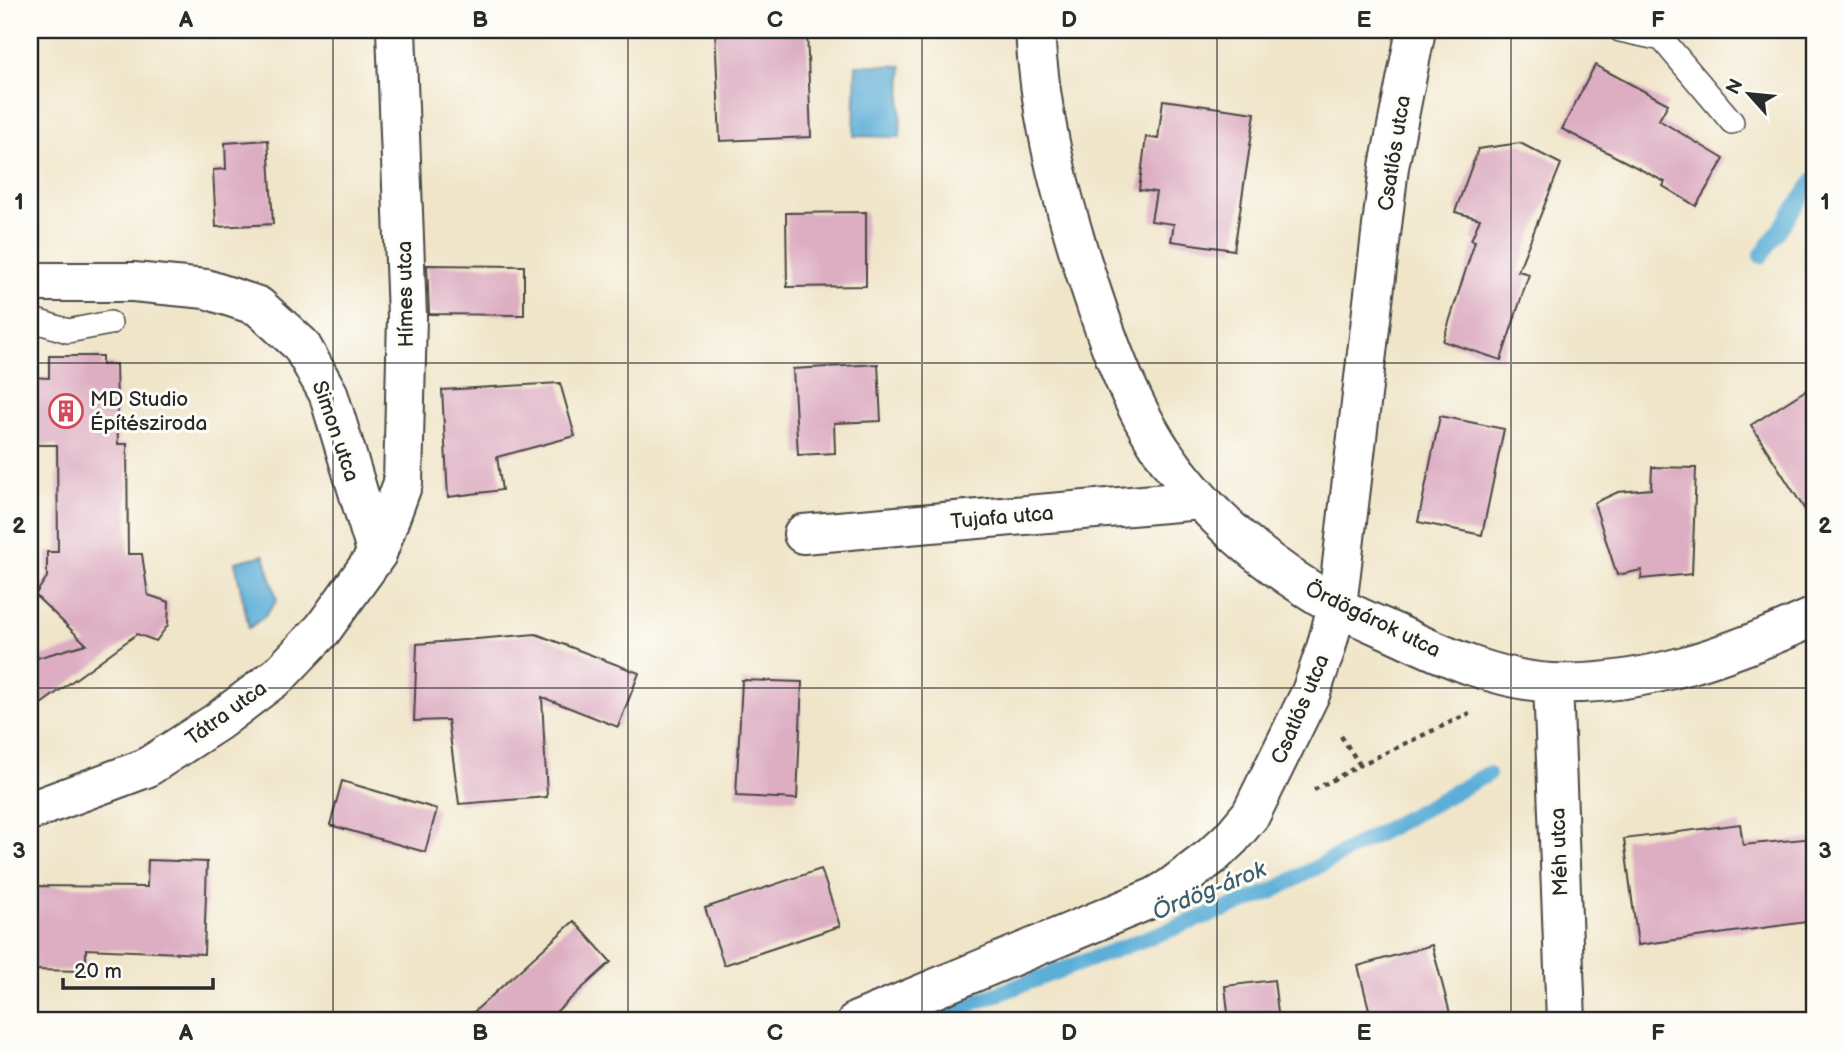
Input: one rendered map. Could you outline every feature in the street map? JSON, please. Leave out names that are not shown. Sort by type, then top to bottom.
[{"type":"street","name":"Hímes utca","points":[[377,554],[403,483],[407,316],[396,30]]},
{"type":"street","name":"Ördögárok utca","points":[[1035,30],[1040,86],[1060,192],[1109,339],[1136,403],[1159,446],[1201,500],[1264,559],[1337,606],[1432,650],[1507,678],[1552,683],[1611,681],[1666,673],[1772,636],[1814,617]]},
{"type":"street","name":"Csatlós utca","points":[[857,1021],[1155,897],[1212,856],[1251,814],[1311,692],[1337,606],[1389,167],[1416,30]]},
{"type":"street","name":"Simon utca","points":[[30,282],[132,282],[206,289],[258,306],[301,345],[328,393],[377,554]]},
{"type":"street","name":"Tujafa utca","points":[[803,534],[1201,500]]},
{"type":"street","name":"Tátra utca","points":[[30,811],[146,768],[217,722],[279,675],[323,629],[377,554]]},
{"type":"street","name":"Méh utca","points":[[1552,683],[1566,1021]]},
{"type":"lane","points":[[1620,30],[1662,39],[1732,122]]},
{"type":"lane","points":[[30,319],[68,331],[110,323]]},
{"type":"path","points":[[1251,814],[1298,799],[1360,765],[1478,710]]},
{"type":"water","points":[[856,65],[902,66],[900,137],[854,136]]},
{"type":"water","points":[[264,555],[277,600],[266,615],[249,628],[235,562]]},
{"type":"building","points":[[715,30],[807,30],[811,137],[720,141]]},
{"type":"building","points":[[1595,65],[1668,104],[1659,120],[1724,159],[1696,206],[1663,186],[1665,182],[1562,129]]},
{"type":"building","points":[[1163,100],[1255,113],[1234,250],[1171,241],[1174,224],[1151,221],[1156,192],[1139,190],[1146,137],[1158,139]]},
{"type":"building","points":[[268,140],[273,224],[216,227],[213,170],[226,169],[225,143]]},
{"type":"building","points":[[1520,143],[1561,164],[1518,271],[1529,274],[1501,360],[1443,341],[1475,241],[1471,240],[1480,219],[1455,212],[1478,149]]},
{"type":"building","points":[[866,212],[866,286],[787,287],[786,213]]},
{"type":"building","points":[[427,265],[524,266],[524,315],[429,314]]},
{"type":"building","points":[[49,356],[102,356],[102,365],[116,364],[118,444],[127,444],[128,554],[142,554],[148,595],[169,602],[168,625],[156,641],[137,634],[30,712],[30,660],[86,644],[35,595],[47,577],[47,552],[58,552],[57,445],[30,445],[30,377],[49,378]]},
{"type":"building","points":[[878,364],[881,421],[834,423],[835,453],[798,455],[793,369]]},
{"type":"building","points":[[560,383],[575,436],[497,457],[502,490],[448,497],[442,390]]},
{"type":"building","points":[[1814,385],[1814,524],[1751,425]]},
{"type":"building","points":[[1440,416],[1504,429],[1482,535],[1418,522]]},
{"type":"building","points":[[1652,467],[1696,468],[1692,574],[1641,579],[1642,570],[1617,575],[1594,503],[1618,492],[1651,489]]},
{"type":"building","points":[[536,634],[639,673],[618,727],[542,697],[547,797],[459,804],[448,720],[414,721],[417,644]]},
{"type":"building","points":[[742,680],[802,682],[797,799],[736,796]]},
{"type":"building","points":[[342,781],[437,809],[425,852],[330,825]]},
{"type":"building","points":[[1740,824],[1743,845],[1814,838],[1814,921],[1638,945],[1624,839]]},
{"type":"building","points":[[148,860],[207,862],[204,954],[86,949],[86,971],[30,970],[30,886],[147,887]]},
{"type":"building","points":[[821,869],[840,926],[724,965],[705,908]]},
{"type":"building","points":[[574,921],[611,962],[546,1021],[464,1021]]},
{"type":"building","points":[[1432,945],[1452,1021],[1372,1021],[1358,966]]},
{"type":"building","points":[[1274,980],[1279,1021],[1229,1021],[1225,986]]},
{"type":"waterway","name":"Ördög-árok","points":[[1761,256],[1814,180]]},
{"type":"waterway","name":"Ördög-árok","points":[[934,1021],[973,1003],[1271,892],[1488,774]]},
{"type":"place","name":"MD Studio Építésziroda","points":[[66,411]]}]
